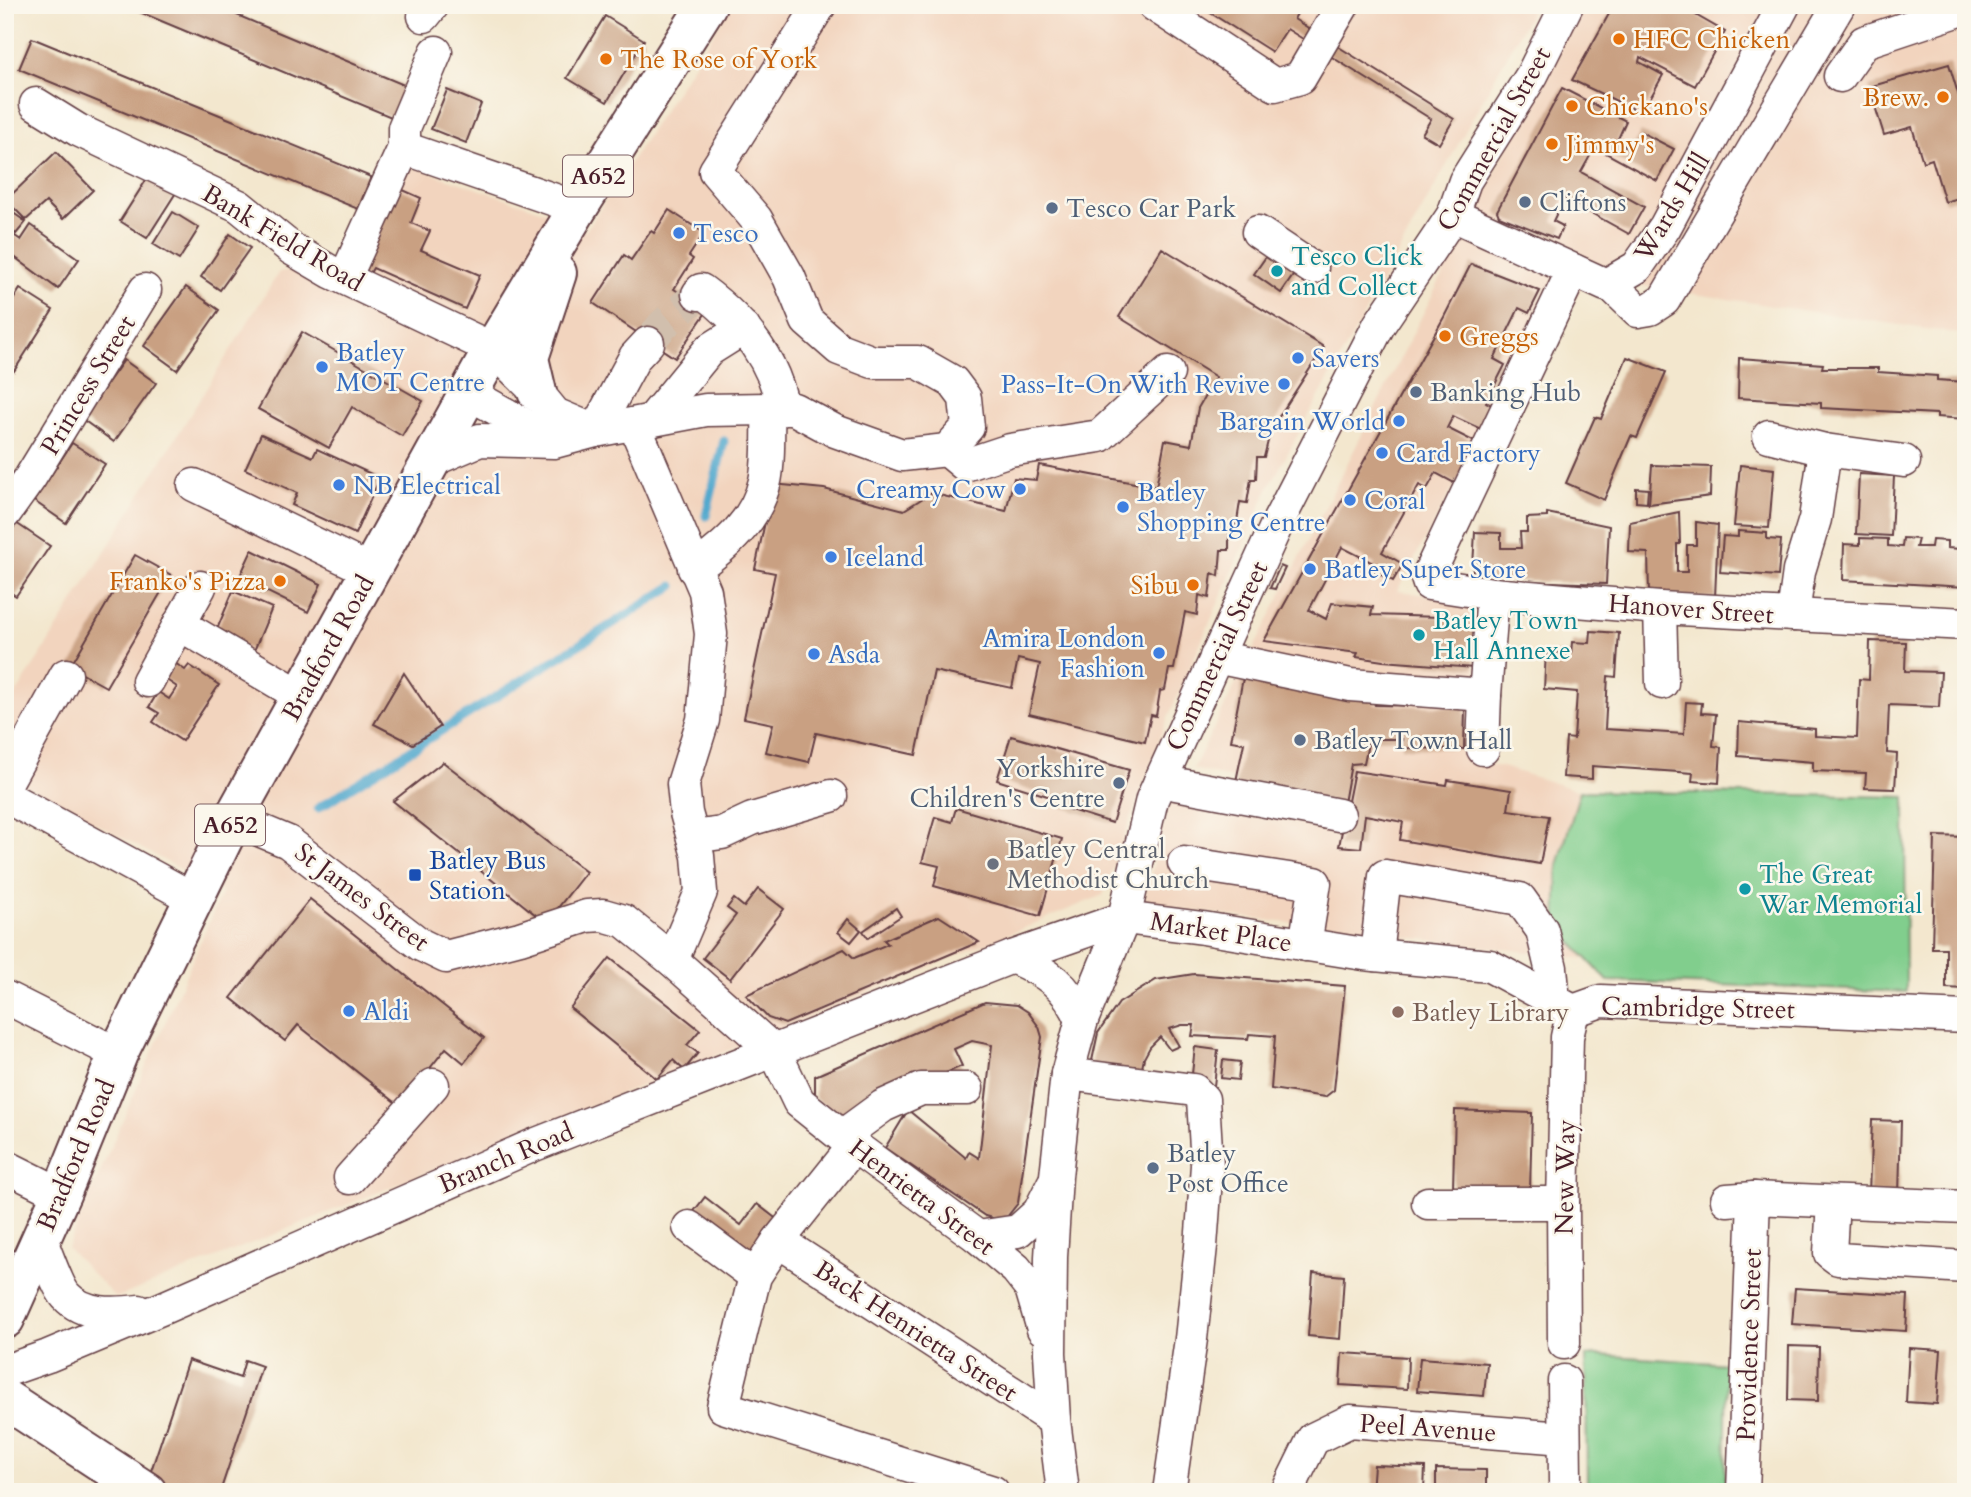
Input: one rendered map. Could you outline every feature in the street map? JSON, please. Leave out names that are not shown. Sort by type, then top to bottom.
[{"type":"main road","name":"Bradford Road","points":[[5,1319],[41,1241],[118,1054],[233,819],[493,349],[578,208],[707,5]]},
{"type":"main road","points":[[537,392],[529,358],[578,208]]},
{"type":"main road","points":[[5,1399],[147,1492]]},
{"type":"street","points":[[433,460],[480,440],[554,442],[595,431],[706,410],[794,409],[835,431],[902,455],[947,450],[968,428],[965,398],[953,382],[918,362],[873,362],[839,349],[807,321],[789,277],[757,219],[715,171],[820,5]]},
{"type":"street","points":[[1154,5],[1275,85],[1300,78],[1343,5]]},
{"type":"street","name":"Commercial Street","points":[[1050,1353],[1051,1257],[1067,1074],[1082,1020],[1124,918],[1152,799],[1279,520],[1379,325],[1453,215],[1465,181],[1532,75],[1567,5]]},
{"type":"street","name":"Wards Hill","points":[[1453,215],[1606,285],[1637,267],[1665,227],[1784,5]]},
{"type":"street","points":[[1609,283],[1638,311],[1650,309],[1664,300],[1839,5]]},
{"type":"street","points":[[1840,76],[1864,42],[1966,8]]},
{"type":"street","points":[[345,278],[404,149],[404,128],[436,52]]},
{"type":"street","name":"Bank Field Road","points":[[36,104],[78,130],[239,206],[292,249],[345,278],[493,349],[537,392],[555,414],[595,431]]},
{"type":"street","points":[[404,149],[578,208]]},
{"type":"street","points":[[1258,232],[1312,268]]},
{"type":"street","name":"Hanover Street","points":[[1573,270],[1427,578],[1429,583],[1493,594],[1660,608],[1966,624]]},
{"type":"street","name":"Princess Street","points":[[5,513],[30,478],[145,290]]},
{"type":"street","points":[[694,569],[719,551],[748,521],[765,481],[779,388],[772,370],[744,328],[712,298],[701,290],[698,294]]},
{"type":"street","points":[[642,422],[709,350],[744,328]]},
{"type":"street","points":[[595,431],[635,357],[648,343]]},
{"type":"street","points":[[947,450],[965,465],[1010,450],[1100,436],[1168,373]]},
{"type":"street","points":[[470,394],[554,442]]},
{"type":"street","points":[[642,422],[694,569],[705,592],[712,635],[703,720],[682,784],[686,813],[698,856],[701,891],[672,960]]},
{"type":"street","points":[[1769,436],[1825,450],[1904,461]]},
{"type":"street","points":[[1793,615],[1799,571],[1815,519],[1825,450]]},
{"type":"street","points":[[194,485],[371,571]]},
{"type":"street","points":[[148,681],[200,587]]},
{"type":"street","points":[[1483,749],[1493,594]]},
{"type":"street","points":[[1660,608],[1662,683]]},
{"type":"street","points":[[179,624],[301,696]]},
{"type":"street","points":[[1216,657],[1350,685],[1485,695]]},
{"type":"street","points":[[5,785],[66,675]]},
{"type":"street","points":[[1160,781],[1339,815]]},
{"type":"street","points":[[5,796],[194,898]]},
{"type":"street","points":[[693,837],[722,833],[752,819],[831,796]]},
{"type":"street","name":"St James Street","points":[[233,819],[288,842],[421,945],[446,957],[520,938],[587,916],[603,915],[624,921],[775,1052]]},
{"type":"street","points":[[1184,863],[1315,883],[1311,946],[1490,967],[1563,1006]]},
{"type":"street","name":"New Way","points":[[1376,955],[1385,876],[1520,899],[1542,930],[1563,1006],[1567,1037],[1563,1203],[1564,1343]]},
{"type":"street","name":"Market Place","points":[[1124,918],[1311,946]]},
{"type":"street","name":"Branch Road","points":[[5,1371],[163,1308],[534,1145],[1012,957],[1124,918]]},
{"type":"street","points":[[1012,957],[1036,967],[1062,987],[1074,1001],[1082,1020]]},
{"type":"street","points":[[5,997],[118,1054]]},
{"type":"street","name":"Cambridge Street","points":[[1563,1006],[1601,1001],[1966,1017]]},
{"type":"street","name":"Henrietta Street","points":[[775,1052],[799,1102],[978,1237],[1016,1269],[1031,1288],[1050,1353]]},
{"type":"street","points":[[1067,1074],[1194,1090],[1203,1099],[1207,1165],[1201,1246],[1169,1492]]},
{"type":"street","points":[[369,1217],[346,1169],[433,1085]]},
{"type":"street","points":[[967,1089],[921,1088],[883,1106],[848,1141],[755,1276],[723,1407],[993,1492]]},
{"type":"street","points":[[5,1166],[61,1194]]},
{"type":"street","points":[[978,1237],[1018,1231],[1040,1212],[1056,1176]]},
{"type":"street","name":"Providence Street","points":[[1743,1492],[1741,1199],[1966,1208]]},
{"type":"street","points":[[1833,1202],[1830,1253],[1838,1259],[1966,1267]]},
{"type":"street","points":[[1428,1203],[1563,1203]]},
{"type":"street","points":[[689,1227],[755,1276]]},
{"type":"street","points":[[41,1241],[65,1296],[83,1308],[113,1314],[163,1308]]},
{"type":"street","name":"Back Henrietta Street","points":[[778,1241],[1054,1420]]},
{"type":"street","points":[[1050,1353],[1054,1420],[1063,1492]]},
{"type":"street","points":[[1564,1381],[1565,1482]]},
{"type":"street","name":"Peel Avenue","points":[[1287,1492],[1313,1439],[1350,1420],[1564,1438]]},
{"type":"shaded area","points":[[732,5],[1535,5],[1268,489],[1164,727],[1103,895],[710,1058],[116,1298],[67,1248],[222,892],[5,774],[5,712],[279,272],[348,261],[393,160],[555,215],[585,232]]},
{"type":"shaded area","points":[[1579,5],[1966,5],[1966,335],[1589,278],[1509,384],[1397,591],[1477,602],[1475,762],[1506,768],[1580,791],[1558,865],[1556,925],[1587,959],[1143,905],[1171,796],[1353,807],[1193,769]]},
{"type":"green space","points":[[1580,791],[1905,797],[1906,992],[1608,981],[1556,926],[1558,865]]},
{"type":"green space","points":[[1586,1356],[1727,1364],[1725,1492],[1587,1492]]},
{"type":"building","points":[[123,5],[213,5],[409,87],[396,119]]},
{"type":"building","points":[[1198,5],[1302,5],[1294,19],[1454,119],[1439,144],[1422,134],[1431,119],[1287,29],[1272,52]]},
{"type":"building","points":[[1614,5],[1697,5],[1692,13],[1725,32],[1695,86],[1640,57],[1639,62],[1663,75],[1642,113],[1572,80]]},
{"type":"building","name":"The Rose of York","points":[[605,16],[644,40],[607,102],[567,78]]},
{"type":"building","points":[[32,38],[371,177],[358,209],[19,69]]},
{"type":"building","points":[[1949,64],[1966,120],[1966,196],[1945,202],[1932,159],[1923,162],[1912,127],[1884,135],[1869,87]]},
{"type":"building","points":[[1562,88],[1626,121],[1617,141],[1630,149],[1641,132],[1674,149],[1657,181],[1595,147],[1581,172],[1644,207],[1629,234],[1564,198],[1553,221],[1563,226],[1557,239],[1499,216],[1497,211]]},
{"type":"building","points":[[447,90],[481,104],[466,143],[431,129]]},
{"type":"building","points":[[56,152],[93,190],[63,219],[46,202],[26,220],[6,200]]},
{"type":"building","points":[[150,174],[177,191],[147,238],[120,221]]},
{"type":"building","points":[[394,186],[421,198],[411,223],[430,231],[421,250],[480,275],[465,309],[373,268],[367,278],[356,273]]},
{"type":"building","points":[[5,207],[26,222],[16,234],[5,225]]},
{"type":"building","points":[[669,210],[704,233],[689,256],[693,259],[674,289],[707,311],[675,358],[593,303],[624,255],[631,260]]},
{"type":"building","points":[[173,212],[199,228],[179,260],[153,244]]},
{"type":"building","points":[[31,225],[79,259],[58,289],[5,250],[7,235],[12,234],[21,240]]},
{"type":"building","points":[[230,234],[250,248],[220,290],[201,277]]},
{"type":"building","name":"Batley Shopping Centre","points":[[1162,248],[1324,347],[1271,429],[1264,457],[1257,457],[1256,479],[1251,479],[1247,503],[1240,502],[1236,528],[1229,528],[1229,550],[1221,550],[1219,576],[1212,573],[1209,598],[1199,595],[1197,615],[1185,612],[1174,669],[1169,669],[1165,690],[1160,691],[1156,716],[1151,715],[1145,742],[1029,714],[1040,664],[1018,659],[1012,688],[934,671],[916,755],[816,733],[809,762],[766,752],[773,724],[744,718],[775,573],[755,569],[773,484],[824,489],[904,510],[931,493],[1006,511],[1014,478],[1036,480],[1039,465],[1156,487],[1165,440],[1191,445],[1198,408],[1216,377],[1119,317]]},
{"type":"building","name":"Tesco Click and Collect","points":[[1272,248],[1299,267],[1281,293],[1254,274]]},
{"type":"building","points":[[1471,264],[1540,291],[1529,313],[1519,308],[1494,359],[1505,365],[1486,402],[1495,407],[1483,430],[1453,416],[1447,428],[1479,444],[1456,484],[1436,473],[1427,489],[1419,485],[1382,552],[1403,564],[1393,581],[1372,570],[1375,564],[1342,547],[1309,610],[1326,619],[1332,603],[1373,607],[1371,615],[1476,618],[1474,668],[1383,661],[1356,657],[1358,653],[1264,641],[1444,317]]},
{"type":"building","points":[[186,287],[219,310],[177,370],[144,346]]},
{"type":"building","points":[[20,289],[53,310],[14,371],[5,365],[5,313]]},
{"type":"building","name":"Batley MOT Centre","points":[[302,332],[423,401],[402,436],[352,407],[329,448],[258,409]]},
{"type":"building","points":[[1627,357],[1666,372],[1637,438],[1631,436],[1604,500],[1566,483],[1595,417],[1601,419]]},
{"type":"building","points":[[1739,358],[1823,364],[1822,368],[1878,368],[1878,372],[1937,376],[1937,380],[1966,382],[1966,419],[1937,417],[1937,414],[1821,408],[1821,403],[1738,398]]},
{"type":"building","points":[[124,360],[156,383],[114,442],[82,419]]},
{"type":"building","name":"NB Electrical","points":[[261,434],[313,457],[317,449],[380,478],[355,534],[292,505],[297,493],[245,469]]},
{"type":"building","points":[[72,443],[105,464],[66,523],[34,501]]},
{"type":"building","points":[[1652,465],[1711,467],[1710,496],[1649,504]]},
{"type":"building","points":[[1740,465],[1774,469],[1769,528],[1734,526]]},
{"type":"building","points":[[1859,474],[1894,476],[1891,536],[1856,534]]},
{"type":"building","points":[[1636,488],[1648,489],[1647,503],[1636,502]]},
{"type":"building","points":[[1679,512],[1677,572],[1687,572],[1687,545],[1696,545],[1696,522],[1718,525],[1715,598],[1649,595],[1648,553],[1629,552],[1630,522]]},
{"type":"building","points":[[1547,513],[1609,526],[1606,584],[1498,580],[1472,583],[1475,532],[1501,533],[1501,548],[1521,548],[1520,532],[1527,532],[1527,518],[1547,517]]},
{"type":"building","points":[[16,523],[50,546],[16,596],[5,589],[5,539]]},
{"type":"building","points":[[1738,531],[1767,533],[1767,539],[1781,540],[1778,576],[1720,572],[1723,536],[1738,537]]},
{"type":"building","points":[[1860,538],[1888,539],[1888,546],[1902,547],[1903,538],[1918,539],[1916,547],[1931,547],[1932,540],[1947,541],[1947,548],[1960,549],[1960,542],[1966,542],[1966,587],[1843,580],[1844,544],[1860,545]]},
{"type":"building","name":"Franko's Pizza","points":[[252,550],[321,584],[308,612],[239,578]]},
{"type":"building","points":[[135,555],[171,575],[106,687],[70,667]]},
{"type":"building","points":[[1280,566],[1285,568],[1275,589],[1270,588]]},
{"type":"building","points":[[233,591],[272,608],[254,651],[215,634]]},
{"type":"building","points":[[1591,631],[1619,633],[1616,677],[1608,676],[1605,729],[1684,734],[1686,702],[1702,703],[1701,713],[1716,714],[1713,746],[1721,747],[1719,783],[1692,781],[1693,773],[1592,766],[1592,779],[1563,777],[1566,738],[1574,739],[1577,692],[1544,689],[1546,652],[1571,654],[1572,642],[1590,643]]},
{"type":"building","points":[[1870,641],[1906,642],[1905,671],[1941,672],[1939,707],[1889,705],[1887,753],[1897,754],[1895,789],[1865,788],[1866,773],[1813,771],[1813,762],[1738,756],[1739,722],[1815,729],[1815,736],[1857,738],[1859,679],[1869,680]]},
{"type":"building","points":[[175,663],[185,670],[189,665],[219,685],[182,741],[153,722],[159,713],[149,707],[158,692],[169,699],[177,687],[165,679]]},
{"type":"building","points":[[404,673],[440,727],[413,744],[374,724]]},
{"type":"building","name":"Batley Town Hall","points":[[1243,678],[1373,700],[1375,705],[1465,707],[1464,749],[1401,748],[1402,739],[1369,739],[1364,763],[1351,764],[1344,803],[1235,786],[1244,743],[1231,741]]},
{"type":"building","points":[[1011,736],[1129,770],[1112,823],[1058,806],[1060,800],[997,780]]},
{"type":"building","points":[[443,762],[586,872],[546,923],[393,801]]},
{"type":"building","points":[[1354,771],[1447,785],[1448,780],[1511,790],[1508,810],[1549,816],[1540,864],[1400,840],[1403,822],[1365,815],[1361,848],[1339,846]]},
{"type":"building","name":"Batley Central Methodist Church","points":[[956,808],[1062,839],[1040,916],[934,886],[939,866],[922,862],[935,817],[952,822]]},
{"type":"building","points":[[1935,836],[1966,837],[1966,989],[1946,988],[1946,948],[1932,948]]},
{"type":"building","points":[[758,889],[784,909],[730,979],[703,958],[736,915],[727,908],[734,899],[744,907]]},
{"type":"building","name":"Aldi","points":[[310,899],[484,1038],[464,1063],[446,1048],[400,1106],[298,1025],[285,1041],[231,998]]},
{"type":"building","points":[[896,908],[901,916],[868,938],[863,931]]},
{"type":"building","points":[[939,916],[979,942],[785,1024],[768,1018],[746,995],[844,949],[854,958],[888,944],[884,940]]},
{"type":"building","points":[[848,919],[861,930],[851,942],[838,932]]},
{"type":"building","points":[[610,958],[700,1030],[687,1045],[698,1053],[684,1070],[673,1060],[657,1079],[570,1008]]},
{"type":"building","points":[[1194,974],[1345,986],[1334,1090],[1325,1097],[1271,1089],[1275,1036],[1249,1034],[1248,1039],[1192,1036],[1194,1025],[1169,1029],[1179,1046],[1170,1050],[1160,1037],[1144,1058],[1140,1078],[1090,1070],[1098,1033],[1119,1003],[1156,980]]},
{"type":"building","points":[[985,1002],[1017,1005],[1028,1012],[1039,1027],[1042,1037],[1018,1203],[1006,1218],[996,1219],[985,1216],[885,1148],[908,1110],[966,1158],[969,1152],[979,1158],[992,1045],[972,1041],[954,1049],[962,1066],[845,1117],[815,1099],[815,1076]]},
{"type":"building","points":[[1195,1047],[1218,1050],[1214,1086],[1191,1083]]},
{"type":"building","points":[[1223,1060],[1240,1062],[1238,1080],[1221,1078]]},
{"type":"building","points":[[1455,1110],[1532,1113],[1530,1191],[1453,1189]]},
{"type":"building","points":[[1872,1120],[1901,1121],[1899,1195],[1869,1193]]},
{"type":"building","points":[[705,1197],[741,1225],[757,1204],[779,1221],[746,1264],[688,1219]]},
{"type":"building","points":[[1313,1273],[1344,1276],[1340,1339],[1308,1336]]},
{"type":"building","points":[[1795,1288],[1908,1295],[1906,1331],[1792,1324]]},
{"type":"building","points":[[1789,1346],[1819,1347],[1818,1401],[1788,1400]]},
{"type":"building","points":[[1909,1348],[1941,1350],[1937,1404],[1906,1402]]},
{"type":"building","points":[[1342,1353],[1408,1357],[1407,1389],[1340,1385]]},
{"type":"building","points":[[1420,1358],[1487,1363],[1484,1396],[1417,1391]]},
{"type":"building","points":[[188,1360],[240,1378],[245,1360],[262,1366],[220,1492],[183,1492],[148,1480]]},
{"type":"building","points":[[1374,1465],[1425,1467],[1424,1492],[1372,1492]]},
{"type":"building","points":[[1436,1469],[1486,1470],[1486,1492],[1436,1492]]},
{"type":"waterway","points":[[706,516],[724,441]]},
{"type":"waterway","points":[[318,808],[673,586]]},
{"type":"tunnel","points":[[648,343],[663,325],[698,294]]},
{"type":"place","name":"HFC Chicken","points":[[1619,39]]},
{"type":"place","name":"The Rose of York","points":[[606,59]]},
{"type":"place","name":"Brew.","points":[[1943,97]]},
{"type":"place","name":"Chickano's","points":[[1572,106]]},
{"type":"place","name":"Jimmy's","points":[[1552,144]]},
{"type":"place","name":"Cliftons","points":[[1525,202]]},
{"type":"place","name":"Tesco Car Park","points":[[1052,208]]},
{"type":"place","name":"Tesco","points":[[679,233]]},
{"type":"place","name":"Tesco Click and Collect","points":[[1277,271]]},
{"type":"place","name":"Greggs","points":[[1445,336]]},
{"type":"place","name":"Savers","points":[[1298,358]]},
{"type":"place","name":"Batley MOT Centre","points":[[322,367]]},
{"type":"place","name":"Pass-It-On With Revive","points":[[1284,384]]},
{"type":"place","name":"Banking Hub","points":[[1416,392]]},
{"type":"place","name":"Bargain World","points":[[1399,421]]},
{"type":"place","name":"Card Factory","points":[[1382,453]]},
{"type":"place","name":"NB Electrical","points":[[339,485]]},
{"type":"place","name":"Creamy Cow","points":[[1020,489]]},
{"type":"place","name":"Coral","points":[[1350,500]]},
{"type":"place","name":"Batley Shopping Centre","points":[[1123,507]]},
{"type":"place","name":"Iceland","points":[[831,557]]},
{"type":"place","name":"Batley Super Store","points":[[1310,569]]},
{"type":"place","name":"Franko's Pizza","points":[[280,581]]},
{"type":"place","name":"Sibu","points":[[1193,585]]},
{"type":"place","name":"Batley Town Hall Annexe","points":[[1419,635]]},
{"type":"place","name":"Amira London Fashion","points":[[1159,653]]},
{"type":"place","name":"Asda","points":[[814,654]]},
{"type":"place","name":"Batley Town Hall","points":[[1300,740]]},
{"type":"place","name":"Yorkshire Children's Centre","points":[[1119,783]]},
{"type":"place","name":"Batley Central Methodist Church","points":[[993,864]]},
{"type":"place","name":"Batley Bus Station","points":[[415,875]]},
{"type":"place","name":"The Great War Memorial","points":[[1745,889]]},
{"type":"place","name":"Aldi","points":[[349,1011]]},
{"type":"place","name":"Batley Library","points":[[1398,1012]]},
{"type":"place","name":"Batley Post Office","points":[[1153,1168]]}]
